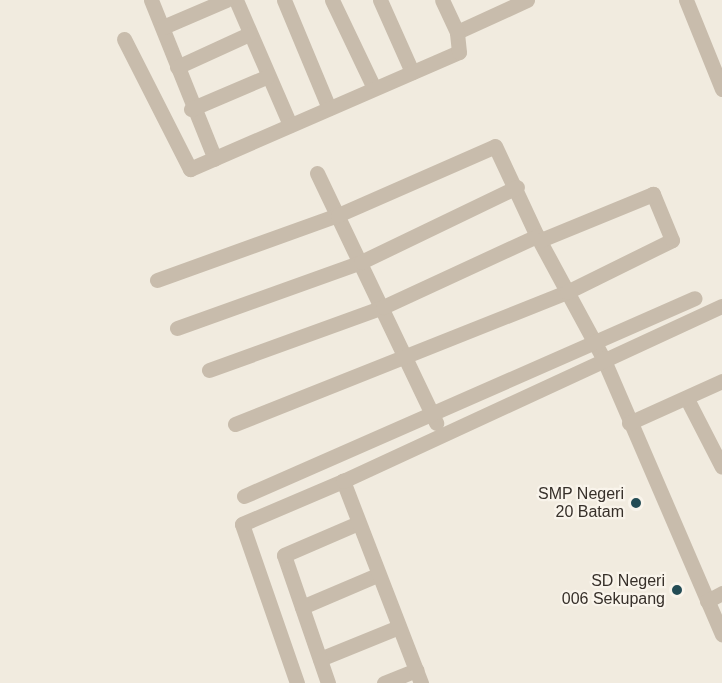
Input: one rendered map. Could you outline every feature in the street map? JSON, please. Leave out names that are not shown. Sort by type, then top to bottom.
[{"type":"street","points":[[151,0],[191,109],[215,159]]},
{"type":"street","points":[[162,27],[226,0]]},
{"type":"street","points":[[236,0],[266,77],[290,125]]},
{"type":"street","points":[[284,0],[329,108]]},
{"type":"street","points":[[332,0],[373,87]]},
{"type":"street","points":[[381,0],[412,72]]},
{"type":"street","points":[[124,39],[184,165],[190,169],[373,87],[459,52],[457,32],[442,0]]},
{"type":"street","points":[[457,32],[527,0]]},
{"type":"street","points":[[686,0],[722,88]]},
{"type":"street","points":[[177,67],[249,34]]},
{"type":"street","points":[[191,109],[266,77]]},
{"type":"street","points":[[157,280],[338,214],[486,147],[500,151],[539,238],[603,358],[629,423],[722,633]]},
{"type":"street","points":[[317,174],[408,356],[440,433]]},
{"type":"street","points":[[177,328],[361,262],[517,187]]},
{"type":"street","points":[[209,370],[383,307],[539,238],[653,194],[672,240],[567,292],[235,424]]},
{"type":"street","points":[[244,496],[694,298]]},
{"type":"street","points":[[297,683],[242,524],[344,481],[440,433],[722,306]]},
{"type":"street","points":[[629,423],[687,399],[722,381]]},
{"type":"street","points":[[687,399],[722,467]]},
{"type":"street","points":[[344,481],[356,524],[418,676],[384,683]]},
{"type":"street","points":[[328,683],[284,555],[356,524]]},
{"type":"street","points":[[302,607],[377,575]]},
{"type":"street","points":[[707,601],[722,593]]},
{"type":"street","points":[[320,659],[399,627]]},
{"type":"place","name":"SMP Negeri 20 Batam","points":[[636,503]]},
{"type":"place","name":"SD Negeri 006 Sekupang","points":[[677,590]]}]
